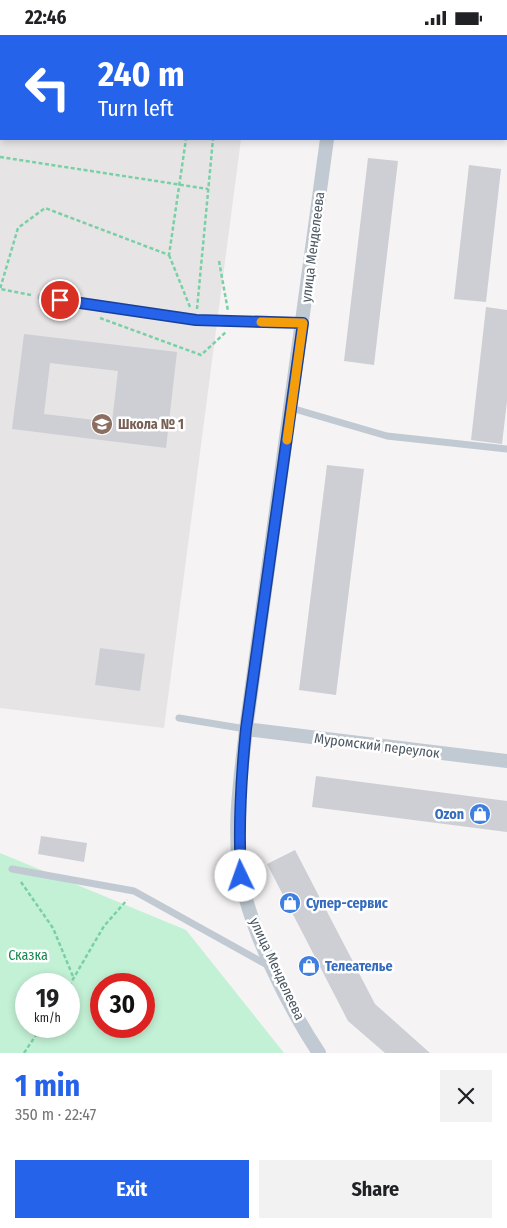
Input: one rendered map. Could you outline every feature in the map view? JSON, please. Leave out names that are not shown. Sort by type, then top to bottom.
[{"type":"street","name":"улица Менделеева","points":[[319,1053],[274,968],[254,925],[241,876],[238,841],[240,787],[246,729],[303,323],[326,140]]},
{"type":"street","name":"Муромский переулок","points":[[246,729],[507,761]]},
{"type":"lane","points":[[41,297],[196,320],[303,323]]},
{"type":"lane","points":[[291,408],[387,436],[507,449]]},
{"type":"lane","points":[[179,718],[246,729]]},
{"type":"lane","points":[[12,869],[134,891],[274,968]]},
{"type":"path","points":[[186,140],[169,255],[196,320]]},
{"type":"path","points":[[196,320],[213,140]]},
{"type":"path","points":[[0,157],[208,189]]},
{"type":"path","points":[[41,297],[0,289],[18,228],[45,208],[169,255]]},
{"type":"path","points":[[12,869],[53,928],[72,973]]},
{"type":"path","points":[[77,973],[104,926],[134,891]]},
{"type":"path","points":[[24,1053],[34,1038]]},
{"type":"shaded area","name":"Школа № 1","points":[[0,140],[241,140],[164,728],[0,708]]},
{"type":"green space","name":"Сказка","points":[[0,853],[186,930],[284,1053],[0,1053]]},
{"type":"building","points":[[368,158],[398,161],[374,365],[344,361]]},
{"type":"building","points":[[469,165],[501,169],[486,302],[454,299]]},
{"type":"building","points":[[486,307],[507,310],[507,401],[502,444],[471,440]]},
{"type":"building","points":[[24,334],[177,352],[166,448],[12,429]],"holes":[[[50,363],[118,371],[112,422],[44,414]]]},
{"type":"building","points":[[327,465],[364,469],[336,695],[299,690]]},
{"type":"building","points":[[100,648],[145,654],[140,691],[95,685]]},
{"type":"building","points":[[316,776],[507,801],[507,832],[312,807]]},
{"type":"building","points":[[41,836],[87,843],[84,862],[38,854]]},
{"type":"building","points":[[295,850],[375,1004],[430,1053],[385,1053],[348,1021],[267,864]]},
{"type":"slow traffic","points":[[261,322],[303,323],[287,440]]},
{"type":"place","name":"Школа № 1","points":[[102,424]]},
{"type":"place","name":"Ozon","points":[[480,814]]},
{"type":"place","name":"Супер-сервис","points":[[290,903]]},
{"type":"place","name":"Телеателье","points":[[309,966]]},
{"type":"route","points":[[60,300],[196,320],[303,323],[246,729],[240,787],[238,841],[241,876]]}]
